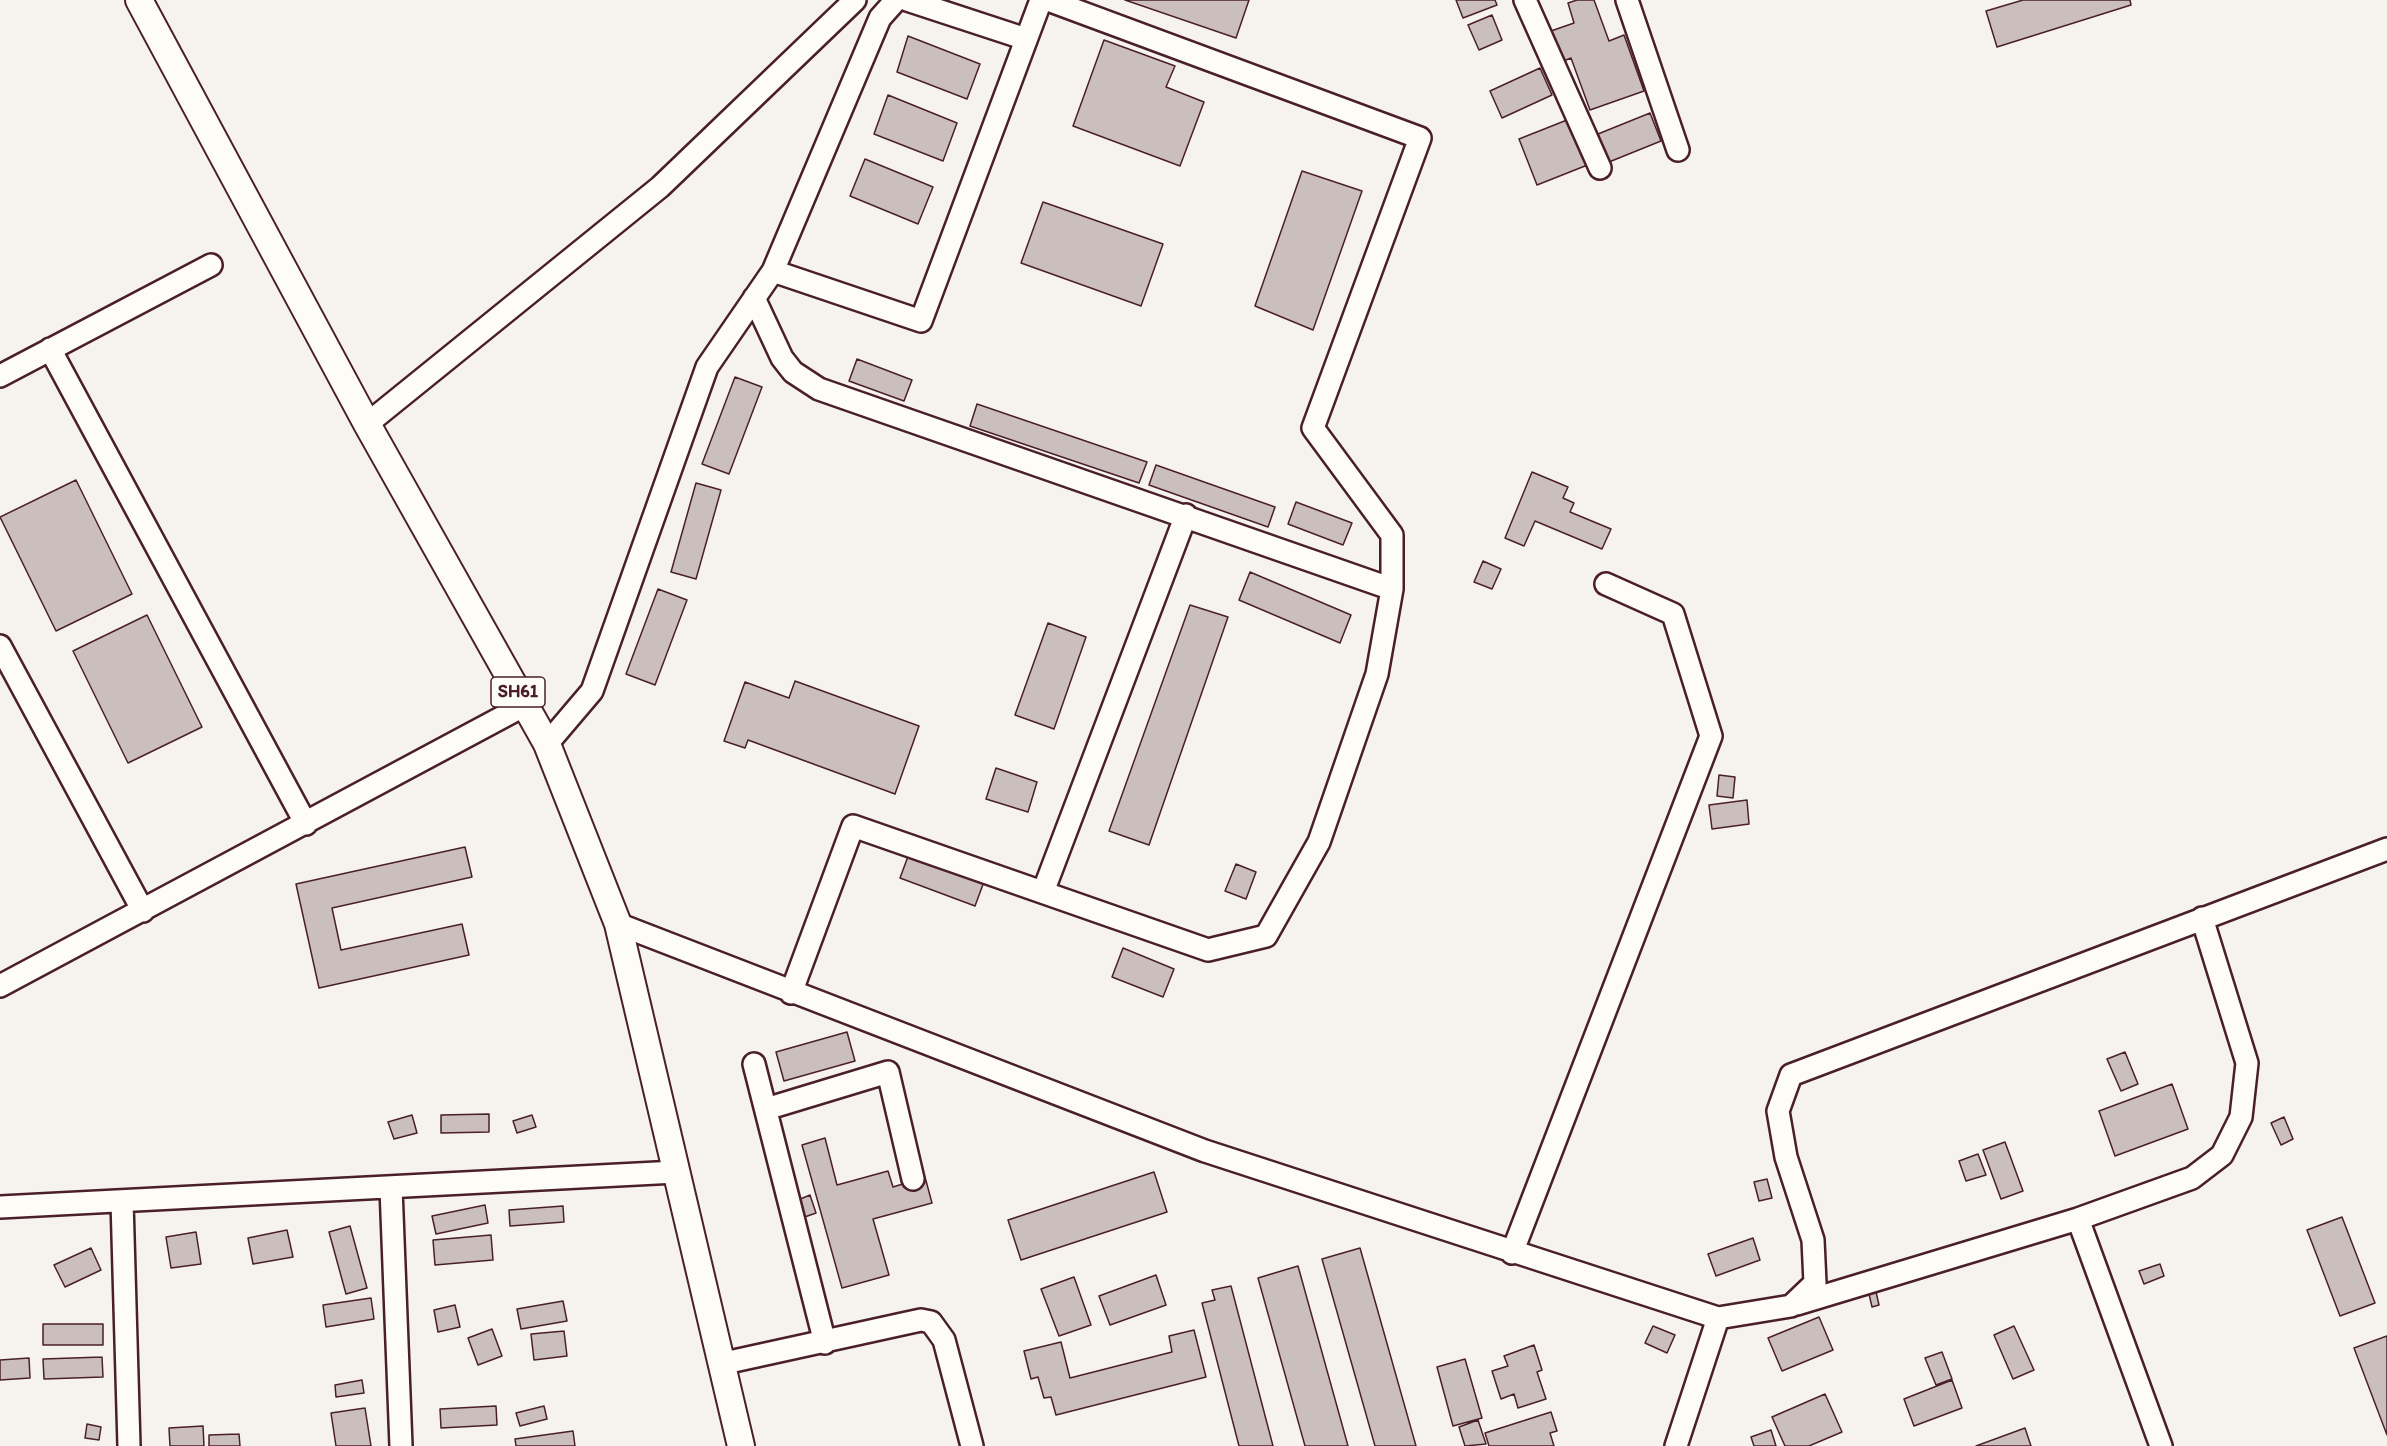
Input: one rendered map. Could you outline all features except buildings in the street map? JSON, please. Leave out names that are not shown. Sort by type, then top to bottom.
[{"type":"main road","name":"SH61","points":[[139,0],[367,424],[547,744],[618,924],[741,1446]]},
{"type":"street","points":[[367,424],[660,187],[855,0]]},
{"type":"street","points":[[547,744],[592,691],[707,367],[773,271],[879,18],[896,0]]},
{"type":"street","points":[[907,0],[1026,39]]},
{"type":"street","points":[[773,271],[921,321],[1041,0]]},
{"type":"street","points":[[791,993],[853,826],[1208,950],[1266,936],[1319,842],[1377,674],[1392,589],[1392,535],[1313,428],[1420,138],[1048,0]]},
{"type":"street","points":[[1525,0],[1600,168]]},
{"type":"street","points":[[1627,0],[1678,150]]},
{"type":"street","points":[[0,376],[211,264]]},
{"type":"street","points":[[754,298],[782,358],[793,372],[819,389],[1186,515],[1392,589]]},
{"type":"street","points":[[50,349],[306,824]]},
{"type":"street","points":[[1043,892],[1186,515]]},
{"type":"street","points":[[1512,1253],[1712,736],[1673,614],[1606,585]]},
{"type":"street","points":[[0,646],[143,911]]},
{"type":"street","points":[[0,986],[525,705]]},
{"type":"street","points":[[1791,1306],[1815,1284],[1813,1240],[1786,1157],[1778,1111],[1791,1075],[2387,849]]},
{"type":"street","points":[[618,924],[791,993],[1205,1151],[1512,1253],[1718,1318],[1791,1306],[2078,1219],[2192,1178],[2222,1155],[2241,1117],[2247,1063],[2202,918]]},
{"type":"street","points":[[754,1064],[825,1343]]},
{"type":"street","points":[[766,1109],[888,1072],[913,1179]]},
{"type":"street","points":[[0,1207],[676,1172]]},
{"type":"street","points":[[390,1188],[401,1446]]},
{"type":"street","points":[[122,1201],[129,1446]]},
{"type":"street","points":[[2078,1219],[2161,1446]]},
{"type":"street","points":[[1676,1446],[1718,1318]]},
{"type":"street","points":[[720,1364],[825,1343],[921,1320],[931,1322],[944,1341],[972,1446]]}]
